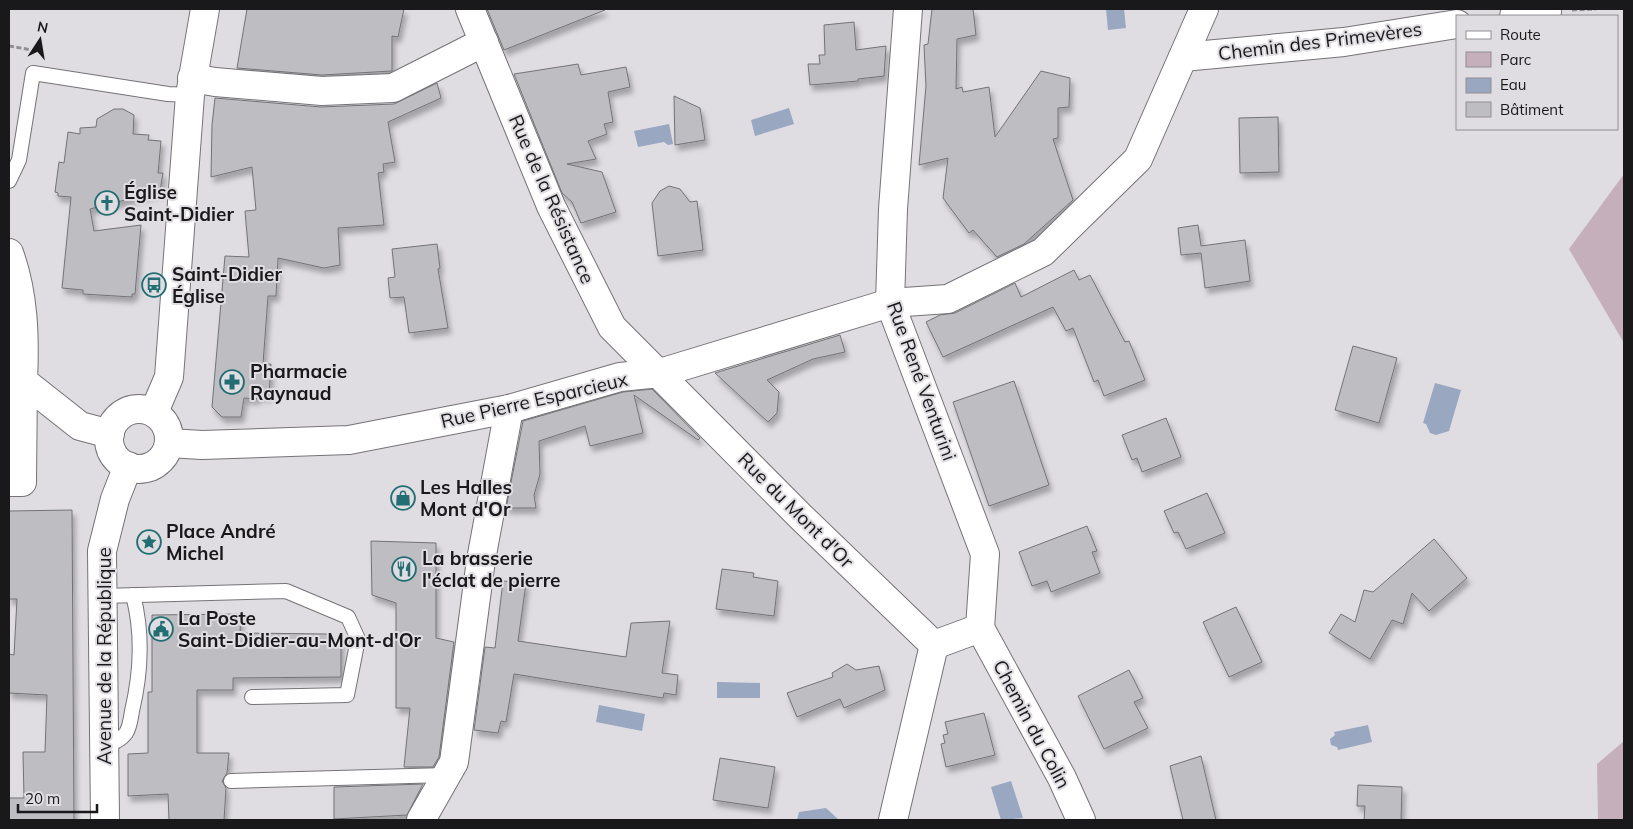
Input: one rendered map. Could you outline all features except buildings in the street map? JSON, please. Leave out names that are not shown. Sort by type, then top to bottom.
[{"type":"street","points":[[154,412],[168,377],[191,87],[205,9]]},
{"type":"street","name":"Rue de la Résistance","points":[[470,9],[551,206],[612,327],[660,373]]},
{"type":"street","name":"Rue René Venturini","points":[[908,9],[894,209],[890,303],[985,554],[980,628]]},
{"type":"street","name":"Rue Pierre Esparcieux","points":[[169,443],[202,445],[348,440],[509,409],[620,377],[660,373],[890,303],[948,299],[1043,252],[1138,158],[1204,9]]},
{"type":"street","points":[[1522,15],[1547,12]]},
{"type":"street","name":"Chemin des Primevères","points":[[1183,57],[1344,42],[1456,24]]},
{"type":"street","points":[[191,87],[216,82],[322,90],[393,88],[484,42]]},
{"type":"street","points":[[9,253],[22,303],[24,351],[16,382],[15,482]]},
{"type":"street","name":"Rue du Mont d'Or","points":[[660,373],[801,517],[934,645]]},
{"type":"street","points":[[16,382],[80,426],[110,434]]},
{"type":"street","points":[[145,409],[154,412],[163,420],[168,431],[169,443],[162,459],[154,465],[137,469],[128,466],[113,453],[110,434],[112,425],[126,412],[145,409]]},
{"type":"street","points":[[420,820],[454,762],[481,560],[509,409]]},
{"type":"street","name":"Avenue de la République","points":[[104,820],[102,551],[115,499],[128,466]]},
{"type":"street","points":[[893,820],[934,645],[980,628]]},
{"type":"street","name":"Chemin du Colin","points":[[980,628],[1062,778],[1081,820]]},
{"type":"lane","points":[[9,181],[19,160],[32,73],[168,94],[191,87]]},
{"type":"lane","points":[[102,596],[286,591],[348,617],[358,639],[347,695],[252,697]]},
{"type":"lane","points":[[103,745],[119,741],[128,732],[136,696],[140,667],[138,614],[133,595]]},
{"type":"lane","points":[[231,780],[447,775]]},
{"type":"green space","points":[[1624,174],[1624,343],[1569,249]]},
{"type":"green space","points":[[1624,741],[1624,820],[1598,820],[1597,764]]},
{"type":"water","points":[[1106,9],[1124,9],[1126,28],[1108,30]]},
{"type":"water","points":[[789,108],[794,124],[755,136],[751,120]]},
{"type":"water","points":[[669,124],[673,144],[668,145],[664,142],[638,147],[634,131]]},
{"type":"water","points":[[1435,383],[1461,390],[1449,431],[1436,435],[1430,433],[1426,424],[1423,423]]},
{"type":"water","points":[[717,682],[760,683],[760,698],[717,698]]},
{"type":"water","points":[[599,705],[645,714],[642,731],[596,722]]},
{"type":"water","points":[[1368,725],[1372,742],[1338,750],[1337,747],[1331,745],[1330,739],[1335,735],[1334,732]]},
{"type":"water","points":[[1011,781],[1023,818],[1001,820],[991,787]]},
{"type":"water","points":[[826,808],[839,820],[797,820],[799,812]]},
{"type":"place","name":"Église Saint-Didier","points":[[107,203]]},
{"type":"place","name":"Saint-Didier Église","points":[[154,285]]},
{"type":"place","name":"Pharmacie Raynaud","points":[[232,382]]},
{"type":"place","name":"Les Halles Mont d'Or","points":[[403,498]]},
{"type":"place","name":"Place André Michel","points":[[149,542]]},
{"type":"place","name":"La brasserie l'éclat de pierre","points":[[404,569]]},
{"type":"place","name":"La Poste Saint-Didier-au-Mont-d'Or","points":[[161,629]]}]
